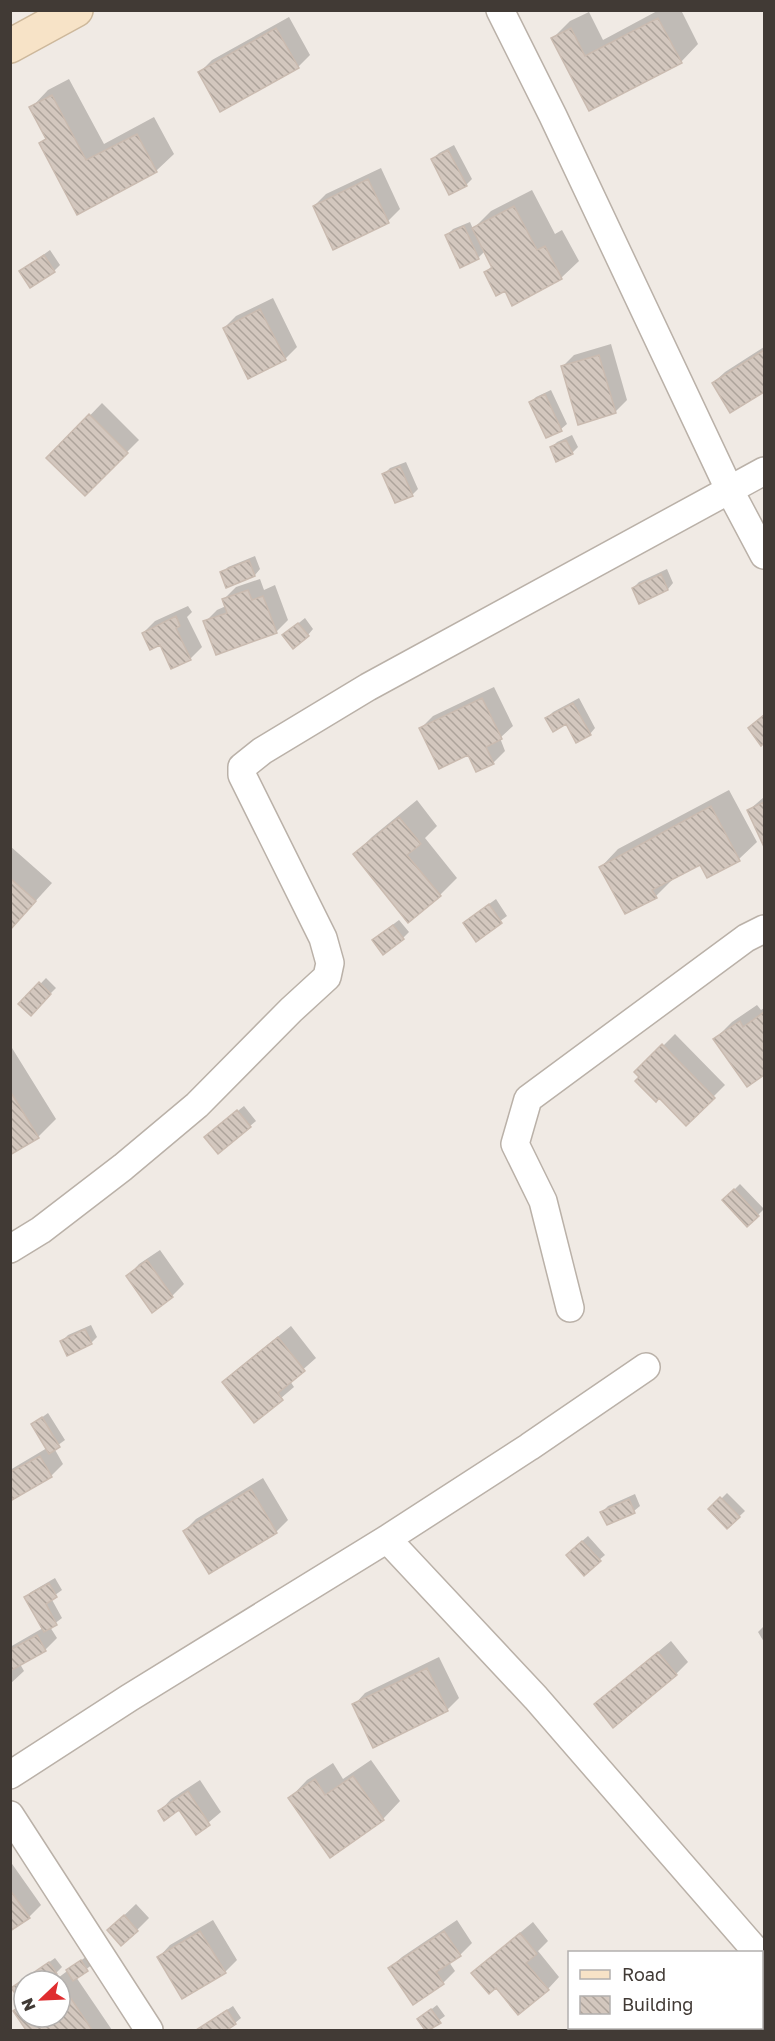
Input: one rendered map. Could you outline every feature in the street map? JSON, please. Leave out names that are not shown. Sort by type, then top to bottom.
[{"type":"main road","points":[[10,46],[76,10]]},
{"type":"street","points":[[500,10],[553,116],[729,489],[765,555]]},
{"type":"street","points":[[10,1249],[41,1230],[123,1167],[197,1105],[327,976],[330,963],[323,938],[242,775],[242,767],[261,751],[368,687],[765,471]]},
{"type":"street","points":[[570,1308],[543,1201],[515,1144],[528,1099],[746,939],[765,929]]},
{"type":"street","points":[[10,1775],[138,1691],[387,1539],[529,1447],[646,1367]]},
{"type":"street","points":[[387,1539],[536,1698],[755,1951]]},
{"type":"street","points":[[10,1815],[149,2031]]},
{"type":"building","points":[[658,18],[682,63],[589,111],[551,38],[571,28],[585,56]]},
{"type":"building","points":[[276,28],[299,68],[220,112],[198,72]]},
{"type":"building","points":[[52,95],[86,160],[137,134],[157,172],[77,215],[39,143],[46,139],[29,107]]},
{"type":"building","points":[[448,150],[467,186],[449,195],[431,159]]},
{"type":"building","points":[[368,179],[389,223],[333,250],[313,206]]},
{"type":"building","points":[[514,206],[537,250],[545,246],[562,279],[512,306],[505,291],[496,296],[484,272],[492,268],[472,228]]},
{"type":"building","points":[[464,226],[479,259],[460,268],[445,235]]},
{"type":"building","points":[[44,255],[55,272],[30,288],[19,271]]},
{"type":"building","points":[[260,309],[286,360],[248,379],[223,328]]},
{"type":"building","points":[[764,350],[764,392],[730,413],[712,383]]},
{"type":"building","points":[[599,355],[616,413],[578,425],[561,366]]},
{"type":"building","points":[[545,394],[562,431],[546,438],[529,402]]},
{"type":"building","points":[[89,414],[128,453],[85,496],[46,458]]},
{"type":"building","points":[[566,440],[573,454],[556,462],[550,447]]},
{"type":"building","points":[[400,466],[413,496],[395,503],[382,474]]},
{"type":"building","points":[[249,560],[255,576],[226,588],[220,572]]},
{"type":"building","points":[[661,574],[668,590],[639,604],[632,588]]},
{"type":"building","points":[[248,590],[252,600],[263,596],[277,633],[216,655],[203,621],[227,613],[222,599]]},
{"type":"building","points":[[176,616],[180,626],[176,628],[191,660],[171,669],[160,645],[150,650],[142,633]]},
{"type":"building","points":[[298,623],[309,636],[293,649],[282,635]]},
{"type":"building","points":[[482,698],[502,739],[486,747],[494,764],[476,772],[468,755],[439,769],[419,728]]},
{"type":"building","points":[[573,703],[591,735],[576,743],[566,724],[553,732],[545,718]]},
{"type":"building","points":[[764,715],[764,743],[761,746],[748,728]]},
{"type":"building","points":[[764,802],[764,847],[747,810]]},
{"type":"building","points":[[711,806],[740,861],[707,878],[700,865],[652,890],[657,898],[625,914],[599,867]]},
{"type":"building","points":[[399,817],[421,844],[407,855],[441,896],[408,923],[353,854]]},
{"type":"building","points":[[10,878],[36,901],[10,930]]},
{"type":"building","points":[[489,904],[502,923],[476,942],[463,923]]},
{"type":"building","points":[[393,925],[404,939],[383,955],[372,940]]},
{"type":"building","points":[[39,982],[51,994],[31,1016],[18,1004]]},
{"type":"building","points":[[764,1012],[764,1075],[747,1087],[713,1039],[740,1021],[743,1027]]},
{"type":"building","points":[[662,1044],[715,1098],[686,1126],[659,1098],[656,1102],[635,1081],[639,1077],[634,1072]]},
{"type":"building","points":[[10,1091],[39,1138],[10,1155]]},
{"type":"building","points":[[237,1110],[251,1127],[218,1154],[204,1137]]},
{"type":"building","points":[[734,1189],[759,1216],[747,1227],[722,1200]]},
{"type":"building","points":[[147,1260],[173,1297],[152,1313],[126,1276]]},
{"type":"building","points":[[85,1329],[92,1344],[67,1356],[60,1341]]},
{"type":"building","points":[[278,1337],[305,1371],[278,1393],[283,1400],[254,1423],[222,1382]]},
{"type":"building","points":[[42,1417],[60,1447],[49,1454],[31,1424]]},
{"type":"building","points":[[40,1456],[52,1477],[12,1500],[10,1472]]},
{"type":"building","points":[[251,1489],[277,1533],[209,1574],[183,1531]]},
{"type":"building","points":[[720,1497],[740,1517],[727,1529],[708,1509]]},
{"type":"building","points":[[629,1499],[635,1513],[607,1525],[600,1512]]},
{"type":"building","points":[[582,1541],[601,1561],[584,1576],[566,1555]]},
{"type":"building","points":[[49,1583],[57,1597],[46,1604],[57,1625],[44,1632],[24,1597]]},
{"type":"building","points":[[37,1635],[46,1651],[10,1671],[10,1650]]},
{"type":"building","points":[[658,1652],[677,1675],[613,1728],[594,1704]]},
{"type":"building","points":[[427,1668],[448,1711],[373,1748],[352,1704]]},
{"type":"building","points":[[353,1776],[384,1820],[330,1858],[288,1798],[315,1779],[325,1795]]},
{"type":"building","points":[[188,1791],[210,1825],[196,1835],[179,1810],[164,1821],[158,1811]]},
{"type":"building","points":[[10,1890],[30,1918],[10,1931]]},
{"type":"building","points":[[124,1915],[138,1931],[121,1946],[107,1930]]},
{"type":"building","points":[[200,1931],[226,1973],[182,1999],[157,1957]]},
{"type":"building","points":[[444,1931],[461,1956],[436,1972],[444,1984],[413,2005],[388,1968]]},
{"type":"building","points":[[520,1933],[537,1954],[526,1963],[549,1990],[518,2015],[496,1988],[489,1994],[471,1973]]},
{"type":"building","points":[[81,1960],[88,1971],[73,1981],[72,1969],[68,1969]]},
{"type":"building","points":[[49,1962],[54,1969],[39,1969]]},
{"type":"building","points":[[72,2000],[92,2030],[26,2030],[72,2029]]},
{"type":"building","points":[[431,2009],[441,2023],[425,2030],[417,2019]]},
{"type":"building","points":[[227,2010],[236,2024],[227,2030],[196,2030]]}]
